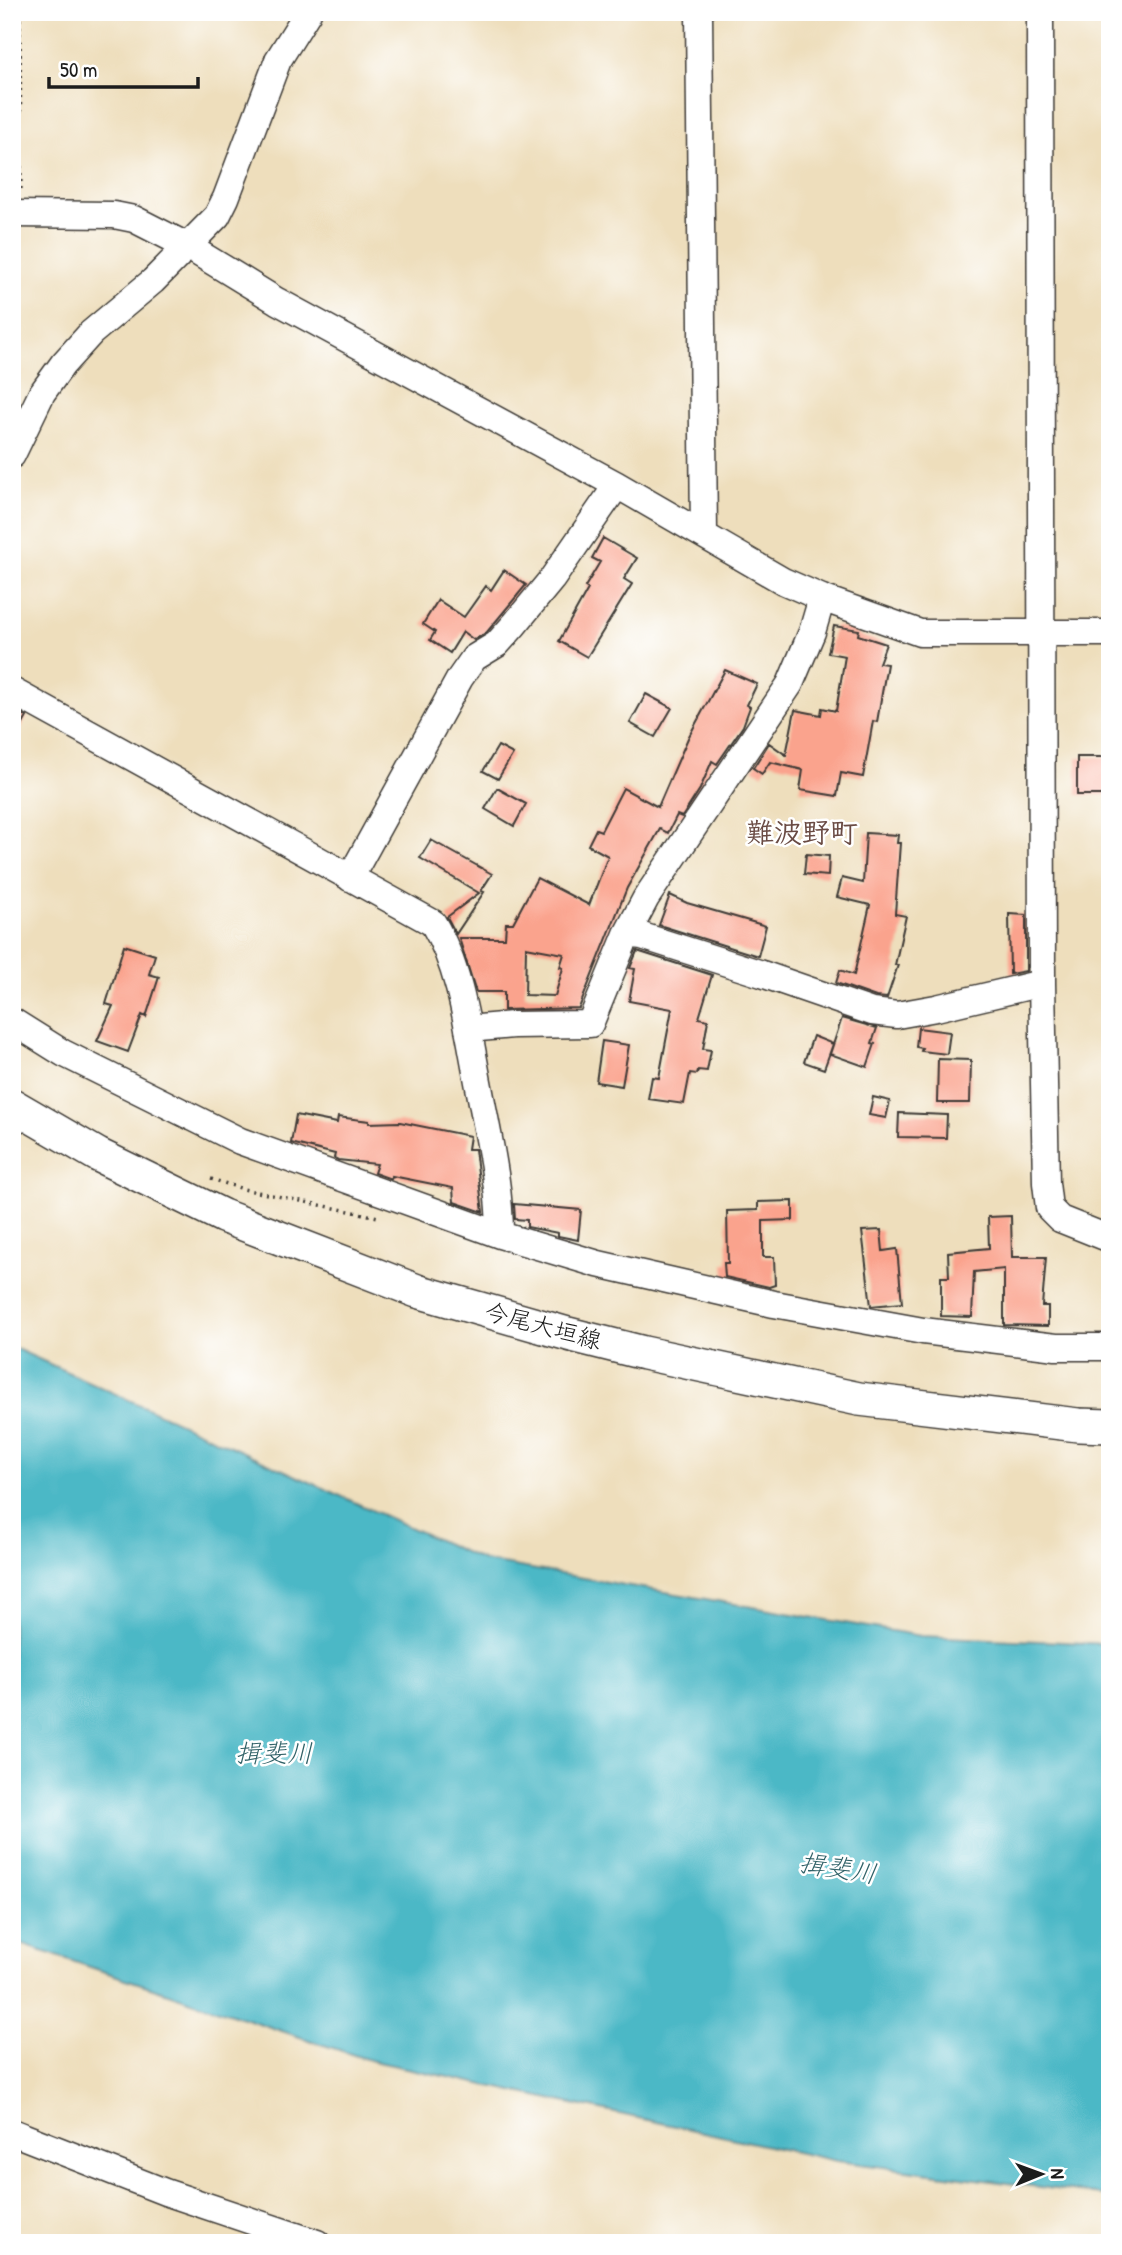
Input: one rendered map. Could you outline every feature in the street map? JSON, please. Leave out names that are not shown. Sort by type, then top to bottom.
[{"type":"main road","name":"今尾大垣線","points":[[12,1105],[98,1155],[223,1216],[417,1291],[644,1353],[859,1399],[1078,1425],[1110,1426]]},
{"type":"street","points":[[12,456],[42,393],[63,364],[91,334],[153,282],[217,216],[278,60],[308,12]]},
{"type":"street","points":[[699,12],[704,536]]},
{"type":"street","points":[[1040,12],[1042,983],[1046,1183],[1049,1208],[1060,1219],[1110,1239]]},
{"type":"street","points":[[16,214],[114,215],[134,219],[187,246],[277,301],[617,485],[783,581],[822,598],[920,633],[1110,633]]},
{"type":"street","points":[[351,878],[460,678],[474,658],[497,643],[514,625],[552,579],[617,485]]},
{"type":"street","points":[[468,1029],[513,1025],[590,1024],[627,934],[646,898],[790,684],[812,632],[822,598]]},
{"type":"street","points":[[12,691],[433,923],[443,941],[468,1029],[500,1199],[500,1235]]},
{"type":"street","points":[[627,934],[642,936],[762,974],[872,1012],[897,1015],[936,1009],[1042,983]]},
{"type":"street","points":[[12,1021],[64,1053],[240,1141],[500,1235],[598,1264],[774,1304],[923,1331],[1056,1347],[1110,1348]]},
{"type":"street","points":[[12,2132],[165,2192],[317,2243]]},
{"type":"path","points":[[16,214],[20,12]]},
{"type":"path","points":[[206,1178],[243,1189],[379,1217]]},
{"type":"water","name":"揖斐川","points":[[12,1347],[484,1561],[921,1636],[1110,1644],[1110,2196],[837,2161],[369,2060],[12,1941]]},
{"type":"building","points":[[603,538],[637,558],[624,579],[632,584],[587,657],[559,641],[600,562],[592,558]]},
{"type":"building","points":[[504,570],[526,585],[487,632],[474,640],[463,632],[450,653],[430,640],[435,632],[423,624],[438,600],[464,617],[486,586],[491,590]]},
{"type":"building","points":[[834,626],[859,630],[858,635],[886,644],[879,663],[887,664],[877,722],[873,721],[863,777],[841,773],[837,796],[800,790],[803,770],[770,762],[762,774],[753,768],[769,743],[786,755],[795,710],[821,715],[822,708],[836,711],[845,656],[828,653]]},
{"type":"building","points":[[725,670],[757,684],[747,705],[750,707],[743,726],[717,764],[712,761],[700,789],[682,817],[677,815],[668,833],[660,829],[627,888],[579,1008],[504,1010],[504,992],[476,992],[459,938],[505,938],[506,923],[513,923],[537,878],[589,905],[608,856],[588,845],[596,829],[601,831],[623,788],[658,807],[688,738]],"holes":[[[526,947],[564,954],[555,996],[525,995]]]},
{"type":"building","points":[[646,694],[672,708],[655,737],[630,723]]},
{"type":"building","points":[[12,709],[27,717],[12,744]]},
{"type":"building","points":[[498,746],[513,754],[498,779],[483,771]]},
{"type":"building","points":[[1077,757],[1110,757],[1110,795],[1077,795]]},
{"type":"building","points":[[497,788],[526,804],[514,826],[485,809]]},
{"type":"building","points":[[866,833],[898,835],[897,843],[900,843],[895,914],[906,916],[895,965],[898,965],[887,998],[876,997],[836,983],[840,970],[854,975],[870,905],[837,897],[842,878],[863,883]]},
{"type":"building","points":[[431,840],[492,874],[481,891],[484,892],[456,934],[447,917],[479,893],[420,858]]},
{"type":"building","points":[[806,854],[829,856],[828,876],[804,874]]},
{"type":"building","points":[[670,895],[687,903],[766,926],[758,956],[659,925]]},
{"type":"building","points":[[1009,914],[1026,915],[1026,971],[1010,974]]},
{"type":"building","points":[[124,945],[155,955],[149,974],[159,977],[146,1017],[142,1015],[128,1052],[97,1041],[113,1006],[106,1004]]},
{"type":"building","points":[[637,951],[712,975],[699,1018],[708,1020],[703,1049],[711,1050],[707,1071],[690,1073],[684,1104],[648,1099],[652,1077],[659,1078],[672,1009],[629,1001],[635,969],[630,968]]},
{"type":"building","points":[[842,1018],[877,1028],[867,1067],[830,1054]]},
{"type":"building","points":[[918,1028],[950,1032],[947,1054],[921,1051],[922,1048],[916,1047]]},
{"type":"building","points":[[813,1036],[833,1044],[824,1069],[804,1062]]},
{"type":"building","points":[[602,1041],[629,1045],[622,1086],[596,1082]]},
{"type":"building","points":[[938,1059],[971,1060],[970,1103],[937,1103]]},
{"type":"building","points":[[873,1097],[890,1101],[886,1118],[869,1115]]},
{"type":"building","points":[[899,1113],[947,1115],[946,1138],[898,1137]]},
{"type":"building","points":[[296,1115],[337,1123],[338,1117],[369,1123],[400,1122],[470,1136],[468,1149],[475,1149],[483,1212],[454,1202],[453,1188],[392,1176],[391,1179],[374,1173],[377,1164],[338,1160],[334,1158],[335,1154],[291,1143]]},
{"type":"building","points":[[793,1201],[793,1220],[763,1221],[763,1257],[774,1257],[775,1285],[769,1287],[725,1277],[724,1263],[728,1263],[727,1211],[758,1210],[758,1202]]},
{"type":"building","points":[[514,1204],[581,1210],[578,1240],[527,1227],[527,1220],[515,1219]]},
{"type":"building","points":[[1011,1216],[1012,1257],[1046,1257],[1042,1306],[1048,1306],[1048,1326],[1004,1325],[1004,1269],[974,1272],[972,1317],[941,1316],[941,1277],[949,1277],[948,1252],[989,1248],[988,1217]]},
{"type":"building","points":[[881,1230],[883,1251],[897,1249],[902,1303],[871,1306],[862,1231]]},
{"type":"district","name":"難波野町","points":[[802,832]]}]
